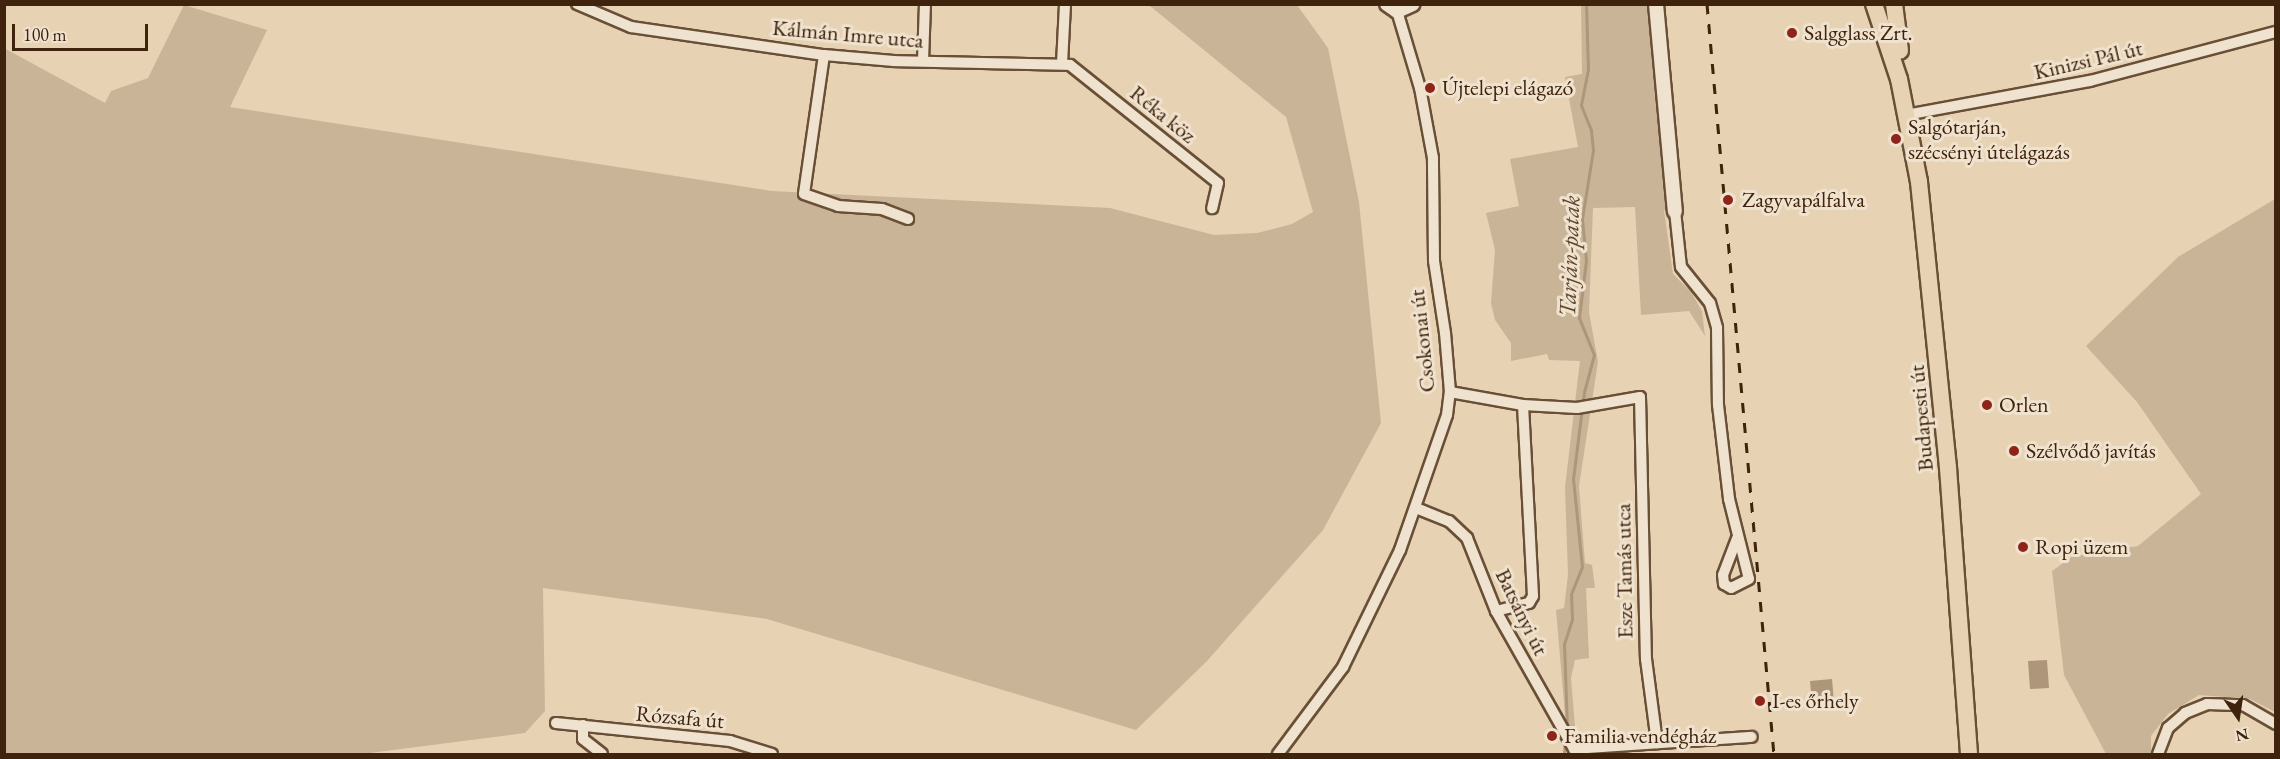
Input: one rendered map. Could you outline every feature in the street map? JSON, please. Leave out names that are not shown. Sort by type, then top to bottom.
[{"type":"main road","name":"Budapesti út","points":[[1874,4],[1899,79],[1919,182],[1937,337],[1969,754]]},
{"type":"main road","name":"Budapesti út","points":[[1894,4],[1901,59],[1899,79]]},
{"type":"street","name":"Kálmán Imre utca","points":[[577,4],[631,27],[824,55],[923,61],[1062,64]]},
{"type":"street","points":[[923,61],[925,4]]},
{"type":"street","points":[[1062,64],[1065,4]]},
{"type":"street","name":"Csokonai út","points":[[1278,754],[1339,673],[1400,550],[1443,432],[1450,392],[1434,261],[1432,148],[1392,8],[1413,4]]},
{"type":"street","points":[[1656,4],[1681,267],[1710,303],[1716,328],[1718,405],[1737,539]]},
{"type":"street","name":"Kinizsi Pál út","points":[[1906,115],[2108,77],[2276,32]]},
{"type":"street","points":[[824,55],[804,194],[838,206],[882,209],[908,219]]},
{"type":"street","name":"Réka köz","points":[[1062,64],[1070,65],[1218,183],[1212,208]]},
{"type":"street","points":[[1450,392],[1523,405],[1533,596],[1528,603],[1496,611]]},
{"type":"street","name":"Esze Tamás utca","points":[[1523,405],[1582,408],[1640,397],[1646,659],[1657,743]]},
{"type":"street","name":"Batsányi út","points":[[1416,508],[1449,521],[1467,538],[1496,611],[1574,748]]},
{"type":"street","points":[[2158,754],[2168,728],[2185,713],[2207,704],[2243,705],[2276,724]]},
{"type":"street","name":"Rózsafa út","points":[[556,723],[730,741],[772,754]]},
{"type":"street","points":[[583,725],[584,739],[602,754]]},
{"type":"street","points":[[1574,748],[1752,737]]},
{"type":"shaded area","points":[[184,5],[267,30],[230,107],[772,191],[1110,208],[1214,235],[1257,233],[1292,224],[1313,212],[1286,117],[1150,6],[1297,5],[1328,48],[1359,202],[1381,423],[1323,530],[1207,661],[1136,730],[767,619],[543,588],[545,711],[525,733],[362,754],[5,754],[4,48],[105,103],[111,91],[148,78]]},
{"type":"shaded area","points":[[1581,5],[1663,5],[1683,210],[1664,210],[1673,274],[1691,292],[1702,311],[1705,336],[1689,311],[1641,315],[1635,207],[1593,208],[1589,312],[1598,362],[1579,486],[1585,563],[1592,565],[1595,588],[1586,588],[1589,658],[1575,660],[1571,678],[1576,739],[1565,715],[1556,610],[1564,608],[1568,575],[1565,487],[1580,361],[1549,360],[1547,354],[1511,361],[1511,343],[1495,320],[1491,303],[1495,250],[1486,213],[1519,206],[1510,159],[1578,147],[1565,77],[1582,74]]},
{"type":"shaded area","points":[[2275,199],[2275,712],[2250,699],[2199,695],[2168,714],[2151,736],[2151,754],[2106,754],[2064,675],[2052,571],[2073,556],[2138,546],[2201,494],[2137,402],[2086,346],[2178,257]]},
{"type":"shaded area","points":[[2047,660],[2049,688],[2030,689],[2028,661]]},
{"type":"shaded area","points":[[1832,679],[1834,703],[1812,704],[1810,681]]},
{"type":"waterway","name":"Tarján-patak","points":[[1567,729],[1564,644],[1572,620],[1571,594],[1582,567],[1573,479],[1584,392],[1594,355],[1579,318],[1586,260],[1582,219],[1593,150],[1591,130],[1581,105],[1588,70],[1586,4]]},
{"type":"waterway","name":"Tarján-patak","points":[[1564,754],[1565,738]]},
{"type":"railway","points":[[1707,4],[1774,754]]},
{"type":"place","name":"Salgglass Zrt.","points":[[1792,33]]},
{"type":"place","name":"Újtelepi elágazó","points":[[1430,88]]},
{"type":"place","name":"Salgótarján, szécsényi útelágazás","points":[[1896,139]]},
{"type":"place","name":"Zagyvapálfalva","points":[[1728,200]]},
{"type":"place","name":"Orlen","points":[[1987,405]]},
{"type":"place","name":"Szélvődő javítás","points":[[2014,451]]},
{"type":"place","name":"Ropi üzem","points":[[2023,547]]},
{"type":"place","name":"I-es őrhely","points":[[1760,701]]},
{"type":"place","name":"Familia vendégház","points":[[1552,736]]}]
